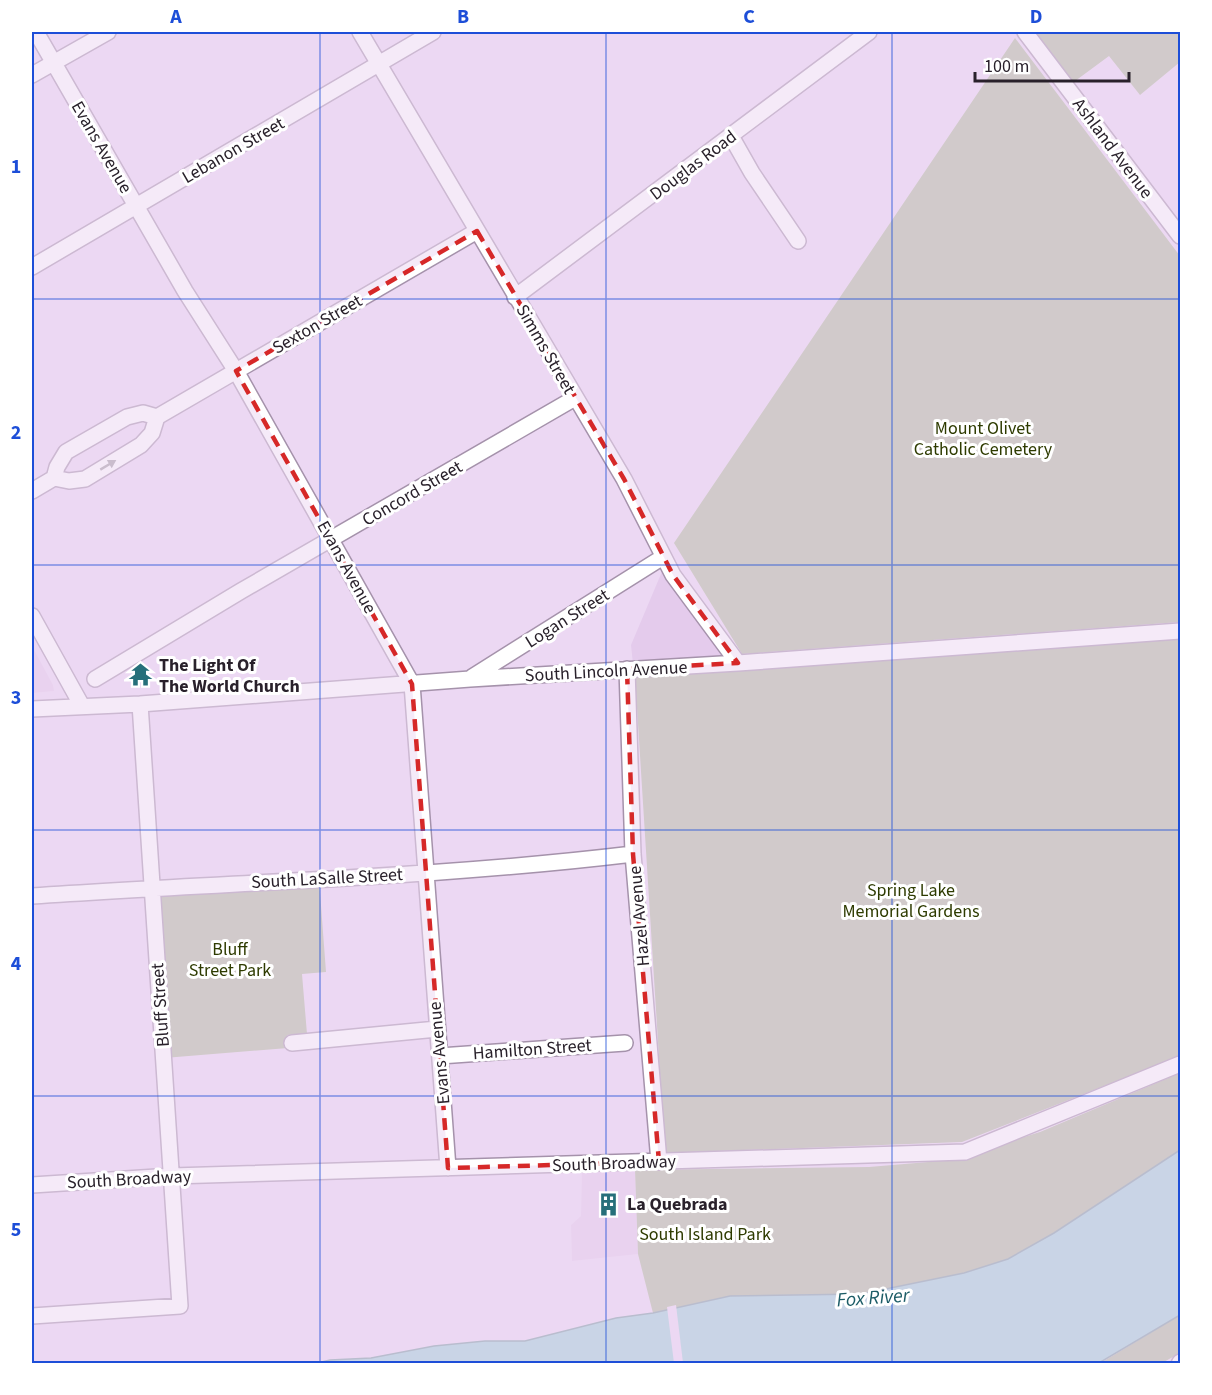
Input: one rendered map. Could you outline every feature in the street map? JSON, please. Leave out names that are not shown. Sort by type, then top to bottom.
[{"type":"street","name":"Evans Avenue","points":[[36,32],[185,291],[236,371],[412,684],[448,1168]]},
{"type":"street","points":[[32,75],[108,32]]},
{"type":"street","name":"Simms Street","points":[[360,32],[574,398],[624,479],[673,575],[738,663]]},
{"type":"street","name":"Lebanon Street","points":[[32,267],[433,32]]},
{"type":"street","name":"Douglas Road","points":[[515,297],[869,32]]},
{"type":"street","name":"Ashland Avenue","points":[[1024,32],[1180,236]]},
{"type":"street","points":[[731,136],[752,173],[798,241]]},
{"type":"street","name":"Sexton Street","points":[[157,417],[477,231]]},
{"type":"street","name":"Concord Street","points":[[95,680],[241,591],[574,398]]},
{"type":"street","points":[[32,491],[54,478],[69,481],[85,479],[141,445],[152,433],[157,417],[143,413],[127,417],[66,452],[57,466],[54,478]]},
{"type":"street","name":"Logan Street","points":[[470,679],[663,557]]},
{"type":"street","points":[[32,616],[82,706]]},
{"type":"street","name":"South Lincoln Avenue","points":[[32,709],[140,704],[470,679],[738,663],[1180,631]]},
{"type":"street","name":"Hazel Avenue","points":[[627,669],[628,854],[659,1162]]},
{"type":"street","name":"Bluff Street","points":[[32,1316],[180,1306],[140,704]]},
{"type":"street","name":"South LaSalle Street","points":[[32,896],[151,887],[427,873],[628,854]]},
{"type":"street","points":[[292,1042],[437,1029]]},
{"type":"street","name":"Hamilton Street","points":[[440,1056],[625,1042]]},
{"type":"street","name":"South Broadway","points":[[32,1185],[172,1176],[965,1152],[1180,1064]]},
{"type":"highlighted area","points":[[477,231],[624,479],[673,575],[738,663],[627,669],[633,854],[659,1162],[448,1168],[412,684],[236,371]]},
{"type":"shaded area","points":[[671,554],[732,660],[633,664],[631,645]]},
{"type":"shaded area","points":[[32,646],[53,685],[54,691],[32,693]]},
{"type":"shaded area","points":[[635,1170],[638,1254],[572,1261],[571,1225],[581,1216],[582,1171]]},
{"type":"green space","points":[[1025,32],[1180,32],[1180,62],[1140,95],[1109,56],[1067,87]]},
{"type":"green space","name":"Mount Olivet Catholic Cemetery","points":[[1015,38],[1180,256],[1180,622],[742,654],[674,543]]},
{"type":"green space","name":"Spring Lake Memorial Gardens","points":[[1180,637],[1180,1056],[962,1142],[665,1153],[635,676]]},
{"type":"green space","name":"Bluff Street Park","points":[[319,879],[326,972],[302,974],[307,1034],[287,1035],[288,1048],[164,1058],[151,887]]},
{"type":"green space","name":"South Island Park","points":[[1180,1073],[1180,1150],[1054,1233],[1008,1259],[964,1273],[861,1294],[730,1296],[653,1313],[638,1254],[635,1170],[869,1167],[928,1162],[966,1155],[1040,1132]]},
{"type":"green space","points":[[1180,1315],[1180,1353],[1162,1363],[1099,1364]]},
{"type":"water","name":"Fox River","points":[[1180,1150],[1180,1315],[1099,1363],[313,1364],[330,1360],[371,1358],[434,1346],[485,1341],[525,1341],[616,1318],[653,1313],[730,1296],[861,1294],[964,1273],[1008,1259],[1054,1233]]},
{"type":"pier","points":[[676,1305],[683,1363],[674,1363],[667,1307]]},
{"type":"place","name":"The Light Of The World Church","points":[[141,675]]},
{"type":"place","name":"La Quebrada","points":[[609,1204]]}]
